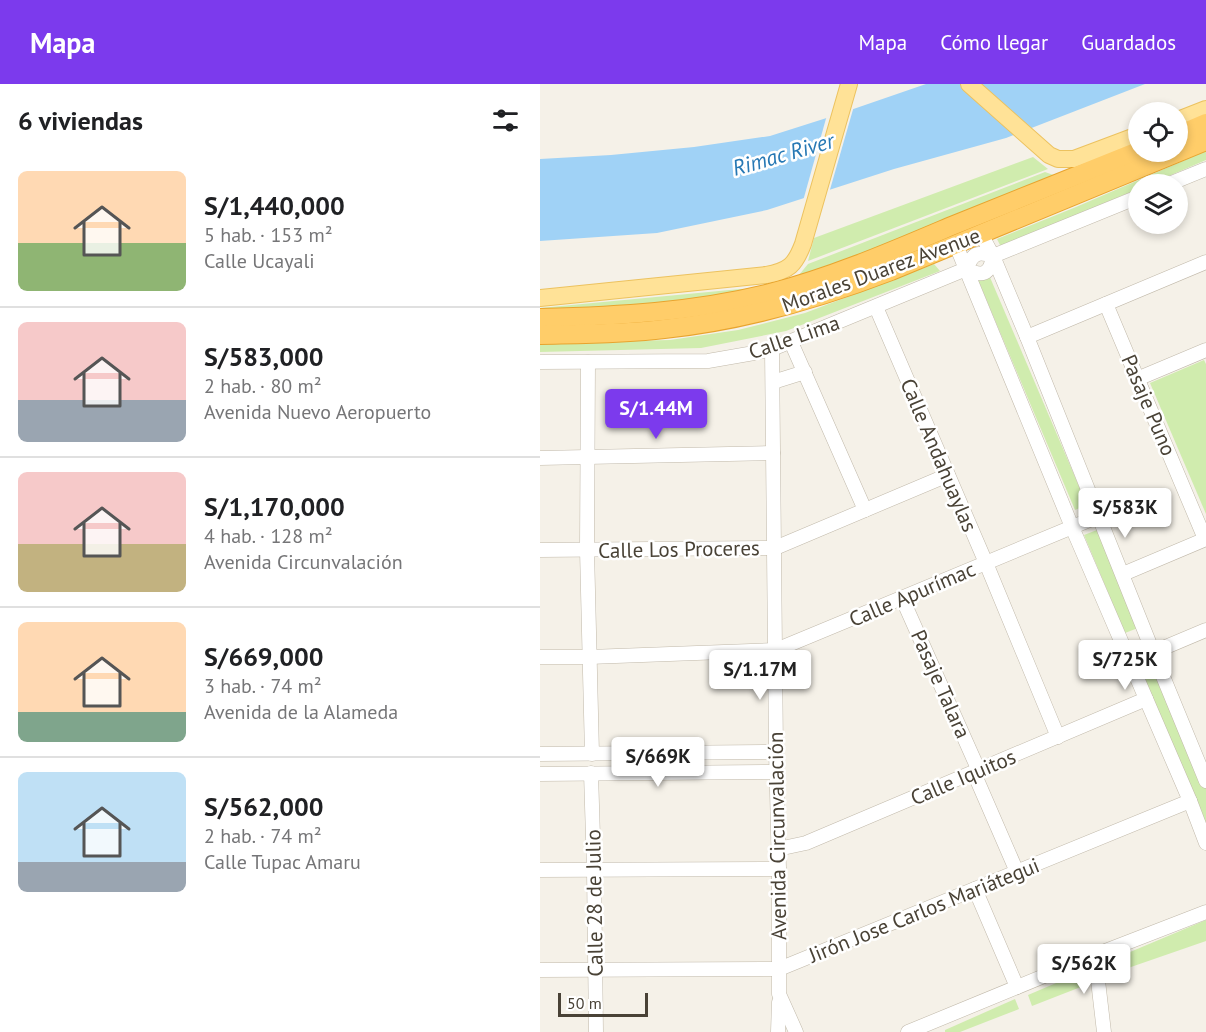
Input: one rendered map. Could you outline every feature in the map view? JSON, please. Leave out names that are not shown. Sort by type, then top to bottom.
[{"type":"highway","points":[[1188,131],[1206,123]]},
{"type":"highway","name":"Morales Duarez Avenue","points":[[540,335],[664,329],[742,317],[796,304],[956,245],[1206,141]]},
{"type":"highway","name":"Morales Duarez Avenue","points":[[540,318],[601,317],[692,309],[802,284],[885,254],[1128,155]]},
{"type":"main road","points":[[540,298],[778,273],[792,265],[798,258],[811,218],[849,84]]},
{"type":"main road","points":[[969,84],[1058,159],[1074,159],[1128,139]]},
{"type":"main road","points":[[1188,116],[1206,108]]},
{"type":"street","points":[[1188,176],[1206,169]]},
{"type":"street","name":"Calle Lima","points":[[540,362],[708,361],[772,349],[966,268],[975,273],[982,273],[992,266],[993,256],[1128,201]]},
{"type":"street","points":[[981,234],[993,256],[1027,337],[1206,781]]},
{"type":"street","points":[[956,245],[1206,843]]},
{"type":"street","points":[[1027,337],[1206,262]]},
{"type":"street","name":"Pasaje Puno","points":[[1106,304],[1206,539]]},
{"type":"street","name":"Calle Andahuaylas","points":[[876,307],[1058,737]]},
{"type":"street","points":[[792,342],[865,510]]},
{"type":"street","name":"Avenida Circunvalación","points":[[772,349],[779,994],[795,1032]]},
{"type":"street","points":[[1137,379],[1206,350]]},
{"type":"street","points":[[588,362],[587,550],[592,754]]},
{"type":"street","points":[[773,382],[805,372]]},
{"type":"street","points":[[540,458],[773,453]]},
{"type":"street","name":"Calle Los Proceres","points":[[540,550],[775,548],[948,475]]},
{"type":"street","name":"Calle Apurímac","points":[[540,657],[776,650],[1099,516]]},
{"type":"street","points":[[1123,574],[1206,539]]},
{"type":"street","name":"Pasaje Talara","points":[[902,598],[1017,872]]},
{"type":"street","points":[[1130,662],[1206,630]]},
{"type":"street","name":"Calle Iquitos","points":[[778,849],[806,843],[1146,699]]},
{"type":"street","points":[[540,754],[776,752]]},
{"type":"street","points":[[540,774],[776,772]]},
{"type":"street","name":"Calle 28 de Julio","points":[[591,773],[596,1032]]},
{"type":"street","name":"Jirón Jose Carlos Mariátegui","points":[[540,970],[779,969],[1190,801]]},
{"type":"street","points":[[540,870],[779,869]]},
{"type":"street","points":[[975,889],[1017,987]]},
{"type":"street","points":[[908,1032],[1206,912]]},
{"type":"street","points":[[1095,955],[1104,1032]]},
{"type":"street","points":[[778,1032],[779,994]]},
{"type":"green space","points":[[1206,151],[1206,160],[1173,174],[1153,174],[1180,162],[1188,162],[1188,159]]},
{"type":"green space","points":[[1033,157],[1048,169],[808,261],[814,238]]},
{"type":"green space","points":[[1045,172],[1059,177],[794,281],[808,264]]},
{"type":"green space","points":[[1128,185],[1128,193],[1001,247],[997,239]]},
{"type":"green space","points":[[934,264],[940,271],[786,331],[701,348],[540,352],[540,343],[670,340],[738,330],[805,313]]},
{"type":"green space","points":[[989,275],[1087,505],[1075,510],[978,280]]},
{"type":"green space","points":[[772,288],[686,305],[540,312],[540,308]]},
{"type":"green space","points":[[1204,360],[1206,364],[1206,514],[1150,383]]},
{"type":"green space","points":[[1097,530],[1138,628],[1125,633],[1084,535]]},
{"type":"green space","points":[[1156,669],[1206,788],[1206,829],[1141,675]]},
{"type":"green space","points":[[1206,920],[1206,941],[1105,976],[1104,963]]},
{"type":"green space","points":[[1089,969],[1091,983],[1032,1006],[1028,995]]},
{"type":"green space","points":[[1015,999],[1019,1009],[960,1032],[945,1032],[945,1030]]},
{"type":"water","name":"Rimac River","points":[[926,84],[1145,84],[1006,138],[894,169],[767,210],[657,233],[540,241],[540,159],[694,147],[770,136]]},
{"type":"pier","points":[[854,106],[829,193],[803,201],[827,115]]}]
